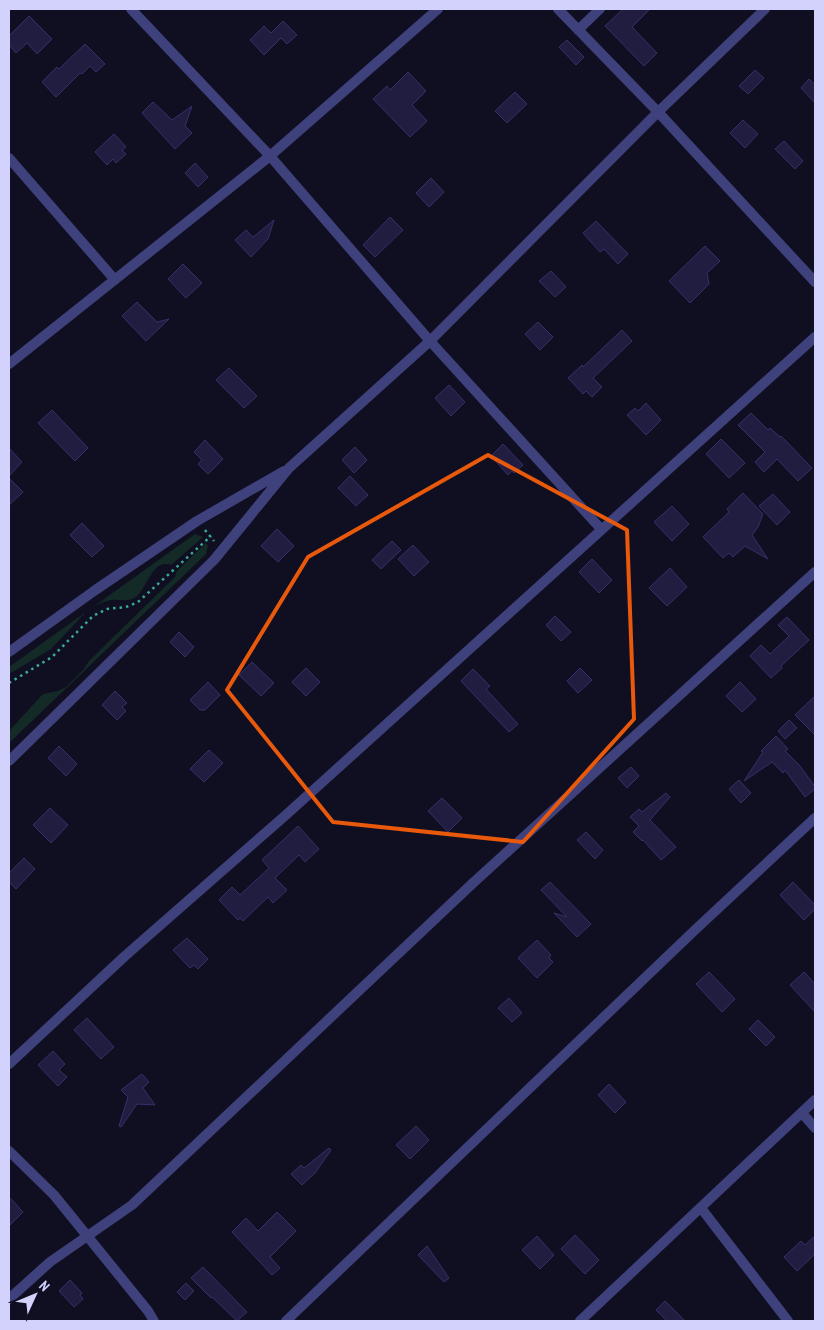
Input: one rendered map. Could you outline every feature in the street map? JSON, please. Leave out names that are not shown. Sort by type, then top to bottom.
[{"type":"street","points":[[131,9],[270,156],[430,341],[602,529]]},
{"type":"street","points":[[9,364],[270,156],[438,9]]},
{"type":"street","points":[[558,9],[658,112],[815,282]]},
{"type":"street","points":[[578,30],[600,9]]},
{"type":"street","points":[[9,762],[214,560],[289,468],[430,341],[658,112],[764,9]]},
{"type":"street","points":[[9,158],[115,280]]},
{"type":"street","points":[[9,1064],[125,956],[287,814],[815,337]]},
{"type":"street","points":[[9,652],[197,521],[289,468]]},
{"type":"street","points":[[9,1299],[50,1262],[132,1206],[473,883],[815,572]]},
{"type":"street","points":[[286,1321],[688,935],[815,818]]},
{"type":"street","points":[[581,1321],[815,1100]]},
{"type":"street","points":[[802,1113],[815,1128]]},
{"type":"street","points":[[9,1151],[54,1195],[154,1321]]},
{"type":"street","points":[[701,1208],[788,1321]]},
{"type":"path","points":[[197,521],[222,550]]},
{"type":"path","points":[[9,683],[52,657],[93,616],[106,609],[126,607],[138,602],[211,536]]},
{"type":"highlighted area","points":[[488,455],[627,530],[634,719],[523,842],[333,822],[227,690],[308,557]]},
{"type":"green space","points":[[195,534],[203,537],[171,565],[165,564],[155,569],[141,591],[134,598],[111,600],[92,608]]},
{"type":"green space","points":[[206,543],[208,546],[206,554],[9,743],[9,731],[43,694],[66,687],[84,669],[89,661],[175,577],[177,571]]},
{"type":"green space","points":[[87,611],[51,649],[9,674],[9,667]]},
{"type":"building","points":[[623,9],[650,9],[632,27],[657,53],[644,66],[605,26]]},
{"type":"building","points":[[29,16],[52,39],[37,54],[27,43],[16,53],[9,45],[9,36]]},
{"type":"building","points":[[283,21],[297,35],[287,44],[281,38],[264,55],[250,40],[264,26],[271,33]]},
{"type":"building","points":[[567,40],[584,57],[576,65],[559,47]]},
{"type":"building","points":[[85,44],[105,64],[96,72],[90,66],[82,74],[80,73],[56,97],[42,82],[57,67],[59,69]]},
{"type":"building","points":[[755,70],[764,78],[748,94],[739,86]]},
{"type":"building","points":[[408,72],[426,91],[412,105],[427,121],[410,137],[373,99],[387,86],[390,90]]},
{"type":"building","points":[[809,79],[815,85],[815,103],[801,88]]},
{"type":"building","points":[[515,92],[527,104],[507,123],[495,111]]},
{"type":"building","points":[[153,102],[172,120],[192,106],[185,126],[192,133],[175,149],[142,113]]},
{"type":"building","points":[[743,120],[758,134],[745,148],[730,133]]},
{"type":"building","points":[[114,134],[126,147],[122,150],[126,154],[116,163],[113,159],[107,165],[95,152]]},
{"type":"building","points":[[784,141],[803,161],[795,169],[775,149]]},
{"type":"building","points":[[195,163],[208,177],[198,187],[185,173]]},
{"type":"building","points":[[431,178],[444,192],[429,207],[416,193]]},
{"type":"building","points":[[390,217],[403,230],[375,257],[363,245]]},
{"type":"building","points":[[274,220],[268,239],[251,257],[235,240],[246,230],[253,237]]},
{"type":"building","points":[[596,221],[628,254],[618,264],[604,249],[600,252],[583,233]]},
{"type":"building","points":[[705,246],[720,261],[707,273],[709,284],[690,303],[669,281]]},
{"type":"building","points":[[183,264],[202,283],[186,298],[168,279]]},
{"type":"building","points":[[551,271],[566,287],[555,297],[539,281]]},
{"type":"building","points":[[137,302],[157,322],[169,319],[146,341],[122,316]]},
{"type":"building","points":[[538,322],[553,337],[540,350],[525,334]]},
{"type":"building","points":[[622,330],[632,341],[593,378],[602,387],[592,397],[586,391],[583,394],[568,378],[582,365],[583,367]]},
{"type":"building","points":[[229,368],[257,396],[244,408],[216,380]]},
{"type":"building","points":[[449,385],[465,402],[451,416],[435,398]]},
{"type":"building","points":[[646,403],[661,420],[646,435],[627,415],[635,408],[638,411]]},
{"type":"building","points":[[52,410],[88,448],[75,461],[38,423]]},
{"type":"building","points":[[751,413],[768,430],[770,428],[781,436],[812,468],[798,481],[777,459],[764,472],[755,462],[765,452],[738,425]]},
{"type":"building","points":[[721,439],[745,463],[729,478],[706,454]]},
{"type":"building","points":[[205,440],[223,459],[208,474],[198,464],[202,460],[194,452]]},
{"type":"building","points":[[503,444],[523,465],[514,473],[512,471],[508,475],[491,456]]},
{"type":"building","points":[[355,447],[367,460],[354,473],[342,460]]},
{"type":"building","points":[[9,448],[22,462],[9,476]]},
{"type":"building","points":[[350,476],[368,495],[356,506],[338,488]]},
{"type":"building","points":[[9,478],[23,492],[9,505]]},
{"type":"building","points":[[743,493],[763,514],[758,527],[752,535],[768,559],[745,546],[733,557],[729,553],[723,558],[703,537],[729,512],[727,509]]},
{"type":"building","points":[[773,494],[790,512],[777,525],[759,506]]},
{"type":"building","points":[[672,506],[689,524],[672,541],[654,522]]},
{"type":"building","points":[[82,523],[104,546],[92,557],[70,535]]},
{"type":"building","points":[[277,529],[294,546],[278,562],[261,546]]},
{"type":"building","points":[[392,541],[401,550],[381,569],[372,560]]},
{"type":"building","points":[[413,545],[429,562],[414,576],[398,559]]},
{"type":"building","points":[[592,559],[612,580],[599,593],[579,572]]},
{"type":"building","points":[[670,568],[687,587],[667,606],[649,588]]},
{"type":"building","points":[[555,616],[571,632],[561,641],[546,625]]},
{"type":"building","points":[[787,617],[809,640],[771,678],[750,656],[761,645],[770,654],[789,636],[778,625]]},
{"type":"building","points":[[179,632],[194,647],[185,657],[170,642]]},
{"type":"building","points":[[252,662],[274,683],[261,696],[239,675]]},
{"type":"building","points":[[306,668],[320,682],[306,696],[292,682]]},
{"type":"building","points":[[580,668],[592,680],[578,693],[567,681]]},
{"type":"building","points":[[473,669],[490,686],[486,689],[518,724],[509,732],[461,681]]},
{"type":"building","points":[[208,682],[220,695],[205,710],[200,710],[190,700]]},
{"type":"building","points":[[740,682],[756,699],[742,712],[726,696]]},
{"type":"building","points":[[115,691],[127,703],[122,707],[126,711],[117,720],[102,705]]},
{"type":"building","points":[[815,696],[815,735],[795,715]]},
{"type":"building","points":[[789,720],[797,728],[785,739],[778,731]]},
{"type":"building","points":[[776,736],[788,749],[785,751],[800,766],[815,787],[805,797],[785,770],[783,773],[772,762],[744,781],[763,752],[761,751]]},
{"type":"building","points":[[59,746],[77,764],[66,776],[48,758]]},
{"type":"building","points":[[209,750],[223,763],[204,782],[190,769]]},
{"type":"building","points":[[631,767],[639,776],[627,788],[618,778]]},
{"type":"building","points":[[739,780],[751,793],[741,803],[729,789]]},
{"type":"building","points":[[666,793],[670,797],[650,820],[676,847],[661,860],[633,832],[639,826],[630,817],[639,809],[642,812]]},
{"type":"building","points":[[442,798],[462,818],[448,832],[428,811]]},
{"type":"building","points":[[50,808],[68,825],[51,843],[33,825]]},
{"type":"building","points":[[298,826],[319,849],[305,862],[299,855],[275,878],[287,890],[273,903],[268,897],[243,921],[240,918],[238,920],[219,900],[232,887],[240,895],[269,868],[262,860]]},
{"type":"building","points":[[586,832],[603,850],[595,859],[577,840]]},
{"type":"building","points":[[24,858],[35,869],[16,889],[9,882],[9,873]]},
{"type":"building","points":[[550,882],[591,924],[577,937],[554,913],[567,917],[541,890]]},
{"type":"building","points":[[793,882],[815,905],[815,909],[804,920],[780,895]]},
{"type":"building","points":[[187,938],[208,959],[198,969],[194,965],[190,968],[173,950]]},
{"type":"building","points":[[537,940],[551,955],[549,958],[553,962],[537,978],[518,958]]},
{"type":"building","points":[[709,972],[735,999],[722,1012],[696,984]]},
{"type":"building","points":[[804,972],[815,984],[815,1012],[790,985]]},
{"type":"building","points":[[509,998],[522,1013],[512,1022],[498,1008]]},
{"type":"building","points":[[87,1018],[114,1047],[101,1059],[74,1030]]},
{"type":"building","points":[[758,1020],[775,1037],[766,1046],[749,1029]]},
{"type":"building","points":[[53,1051],[65,1064],[59,1070],[67,1077],[58,1086],[38,1065]]},
{"type":"building","points":[[142,1074],[149,1082],[143,1088],[155,1105],[137,1104],[121,1127],[119,1126],[128,1097],[121,1090]]},
{"type":"building","points":[[609,1084],[626,1102],[615,1113],[598,1095]]},
{"type":"building","points":[[416,1126],[429,1140],[410,1159],[396,1145]]},
{"type":"building","points":[[329,1148],[331,1150],[315,1173],[302,1185],[291,1174],[301,1165],[304,1168]]},
{"type":"building","points":[[9,1197],[23,1212],[9,1226]]},
{"type":"building","points":[[277,1212],[296,1231],[270,1257],[280,1268],[272,1275],[232,1232],[246,1218],[258,1231]]},
{"type":"building","points":[[575,1235],[599,1260],[585,1274],[561,1249]]},
{"type":"building","points":[[537,1236],[554,1255],[540,1269],[522,1250]]},
{"type":"building","points":[[815,1236],[815,1254],[797,1271],[784,1257],[801,1241],[805,1245]]},
{"type":"building","points":[[427,1246],[449,1278],[444,1282],[418,1255]]},
{"type":"building","points":[[203,1267],[247,1312],[237,1321],[191,1278]]},
{"type":"building","points":[[70,1280],[82,1293],[80,1295],[83,1299],[74,1307],[59,1291]]},
{"type":"building","points":[[186,1283],[194,1291],[185,1300],[177,1292]]},
{"type":"building","points":[[665,1301],[685,1321],[667,1321],[656,1310]]}]
